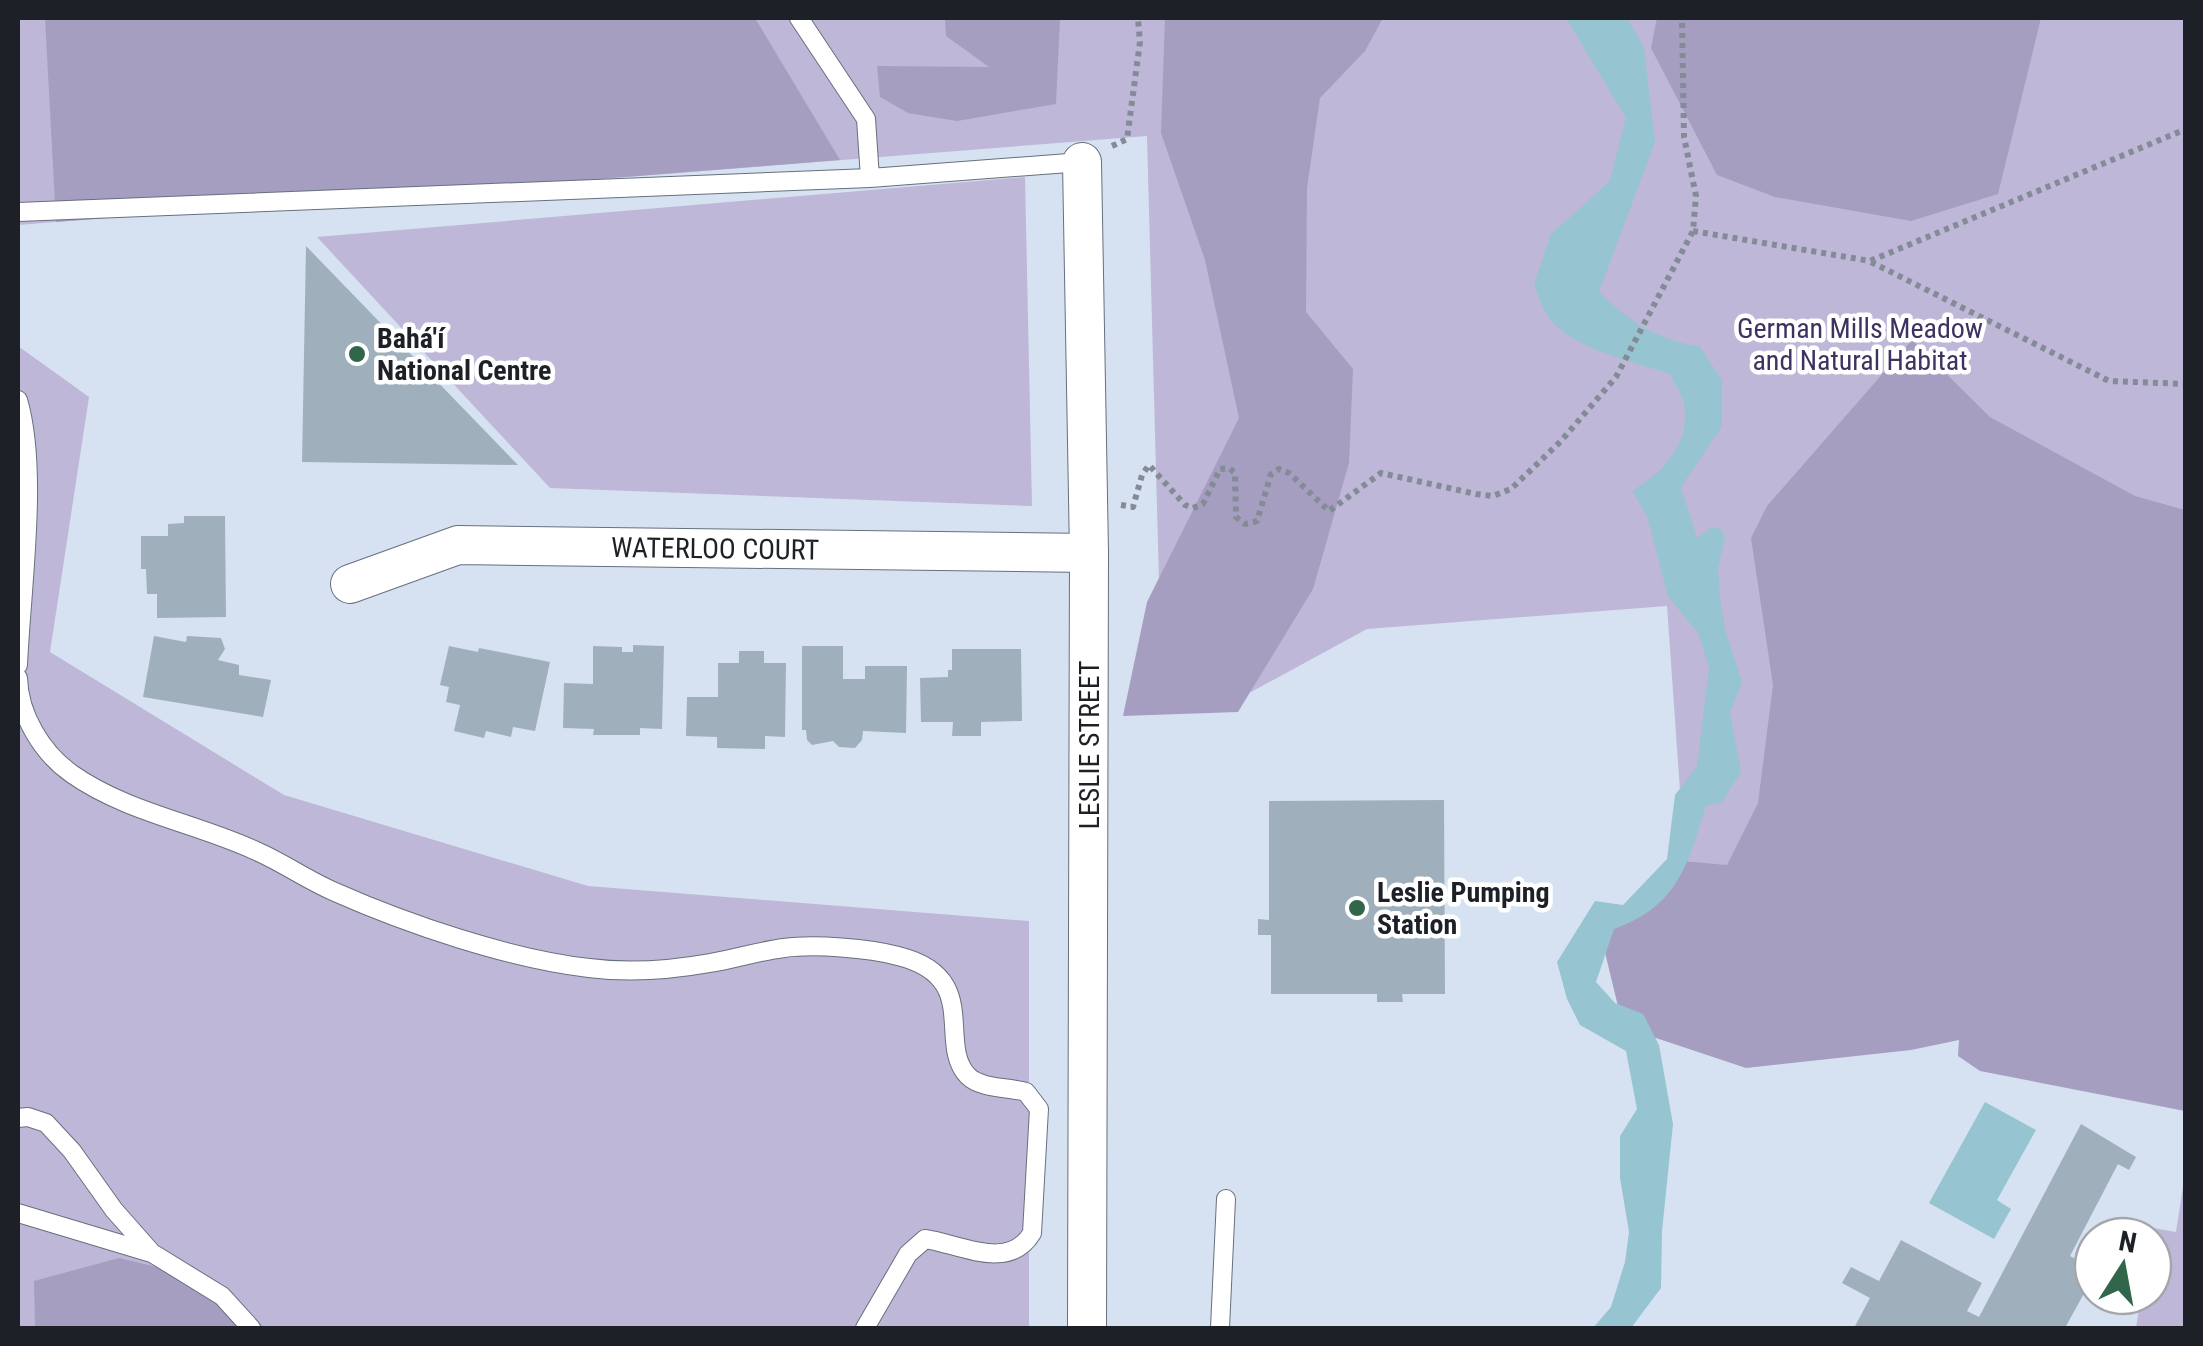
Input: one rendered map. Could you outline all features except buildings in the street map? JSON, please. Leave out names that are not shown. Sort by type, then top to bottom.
[{"type":"street","name":"LESLIE STREET","points":[[1082,162],[1089,553],[1086,1328]]},
{"type":"street","name":"WATERLOO COURT","points":[[350,584],[458,545],[1089,553]]},
{"type":"lane","points":[[799,18],[852,92],[866,119],[870,178]]},
{"type":"lane","points":[[18,212],[870,178],[1082,162]]},
{"type":"lane","points":[[18,400],[26,447],[18,665]]},
{"type":"lane","points":[[18,678],[23,712],[52,754],[71,773],[121,801],[253,849],[332,890],[428,928],[588,968],[654,969],[707,964],[786,948],[896,955],[930,970],[947,990],[953,1006],[960,1063],[967,1076],[1026,1092],[1039,1109],[1032,1233],[1027,1243],[1014,1252],[971,1250],[924,1239],[908,1254],[865,1328]]},
{"type":"lane","points":[[18,1118],[28,1116],[46,1123],[152,1253]]},
{"type":"lane","points":[[1220,1328],[1226,1198]]},
{"type":"lane","points":[[18,1213],[152,1253],[222,1296],[251,1328]]},
{"type":"path","points":[[1082,162],[1127,139],[1140,42],[1138,18]]},
{"type":"path","points":[[1088,491],[1114,504],[1133,507],[1149,465],[1185,506],[1193,508],[1204,504],[1220,469],[1229,468],[1235,473],[1236,516],[1245,524],[1257,521],[1270,474],[1278,469],[1290,473],[1329,511],[1381,473],[1493,496],[1511,489],[1561,441],[1616,377],[1693,231],[1696,196],[1684,137],[1682,18]]},
{"type":"path","points":[[1870,261],[2186,129]]},
{"type":"path","points":[[1693,231],[1870,261],[2109,381],[2186,384]]},
{"type":"green space","name":"German Mills Meadow and Natural Habitat","points":[[18,18],[2185,18],[2185,912],[1685,861],[1667,606],[1367,629],[1251,692],[1162,693],[1147,136],[18,225]]},
{"type":"green space","points":[[1025,177],[1032,506],[550,488],[317,237]]},
{"type":"green space","points":[[18,346],[89,397],[50,652],[284,795],[588,886],[1029,921],[1029,1328],[18,1328]]},
{"type":"green space","points":[[2185,1174],[2185,1328],[2136,1328],[2138,1316],[2173,1316],[2173,1231],[2176,1232]]},
{"type":"shaded area","points":[[45,18],[755,18],[840,160],[56,222]]},
{"type":"shaded area","points":[[945,18],[1060,18],[1056,104],[957,121],[908,113],[880,97],[877,66],[989,67],[946,36]]},
{"type":"shaded area","points":[[1165,18],[1383,18],[1365,51],[1320,98],[1307,188],[1306,312],[1353,369],[1349,463],[1313,589],[1238,712],[1123,716],[1147,602],[1239,418],[1205,260],[1161,133]]},
{"type":"shaded area","points":[[1657,18],[2041,18],[1998,194],[1911,221],[1775,197],[1717,175],[1651,48]]},
{"type":"shaded area","points":[[1912,340],[1990,417],[2135,496],[2185,510],[2185,1111],[1980,1071],[1958,1056],[1959,1040],[1911,1050],[1746,1068],[1623,1027],[1601,936],[1685,861],[1727,865],[1758,803],[1773,685],[1751,538],[1767,506]]},
{"type":"shaded area","points":[[119,1258],[216,1281],[265,1328],[35,1328],[34,1281]]},
{"type":"water","points":[[1566,18],[1627,18],[1644,47],[1655,142],[1599,292],[1645,328],[1700,347],[1722,380],[1722,426],[1681,487],[1697,538],[1712,527],[1721,529],[1725,538],[1718,568],[1720,598],[1725,629],[1742,682],[1730,712],[1741,772],[1722,802],[1706,806],[1685,865],[1666,896],[1636,920],[1614,929],[1596,982],[1615,1003],[1643,1014],[1659,1045],[1673,1124],[1662,1231],[1661,1288],[1631,1328],[1593,1328],[1611,1307],[1625,1262],[1629,1232],[1620,1178],[1620,1136],[1637,1109],[1626,1051],[1580,1025],[1567,999],[1557,962],[1595,901],[1623,905],[1667,859],[1675,795],[1697,766],[1709,667],[1698,633],[1668,596],[1647,516],[1632,491],[1664,466],[1679,444],[1685,418],[1682,397],[1670,374],[1602,352],[1569,336],[1547,314],[1534,284],[1551,234],[1609,182],[1626,118]]},
{"type":"water","points":[[1985,1102],[2036,1130],[1997,1200],[2011,1209],[1994,1239],[1929,1203]]},
{"type":"place","name":"Bahá'í National Centre","points":[[357,354]]},
{"type":"place","name":"Leslie Pumping Station","points":[[1357,908]]}]
